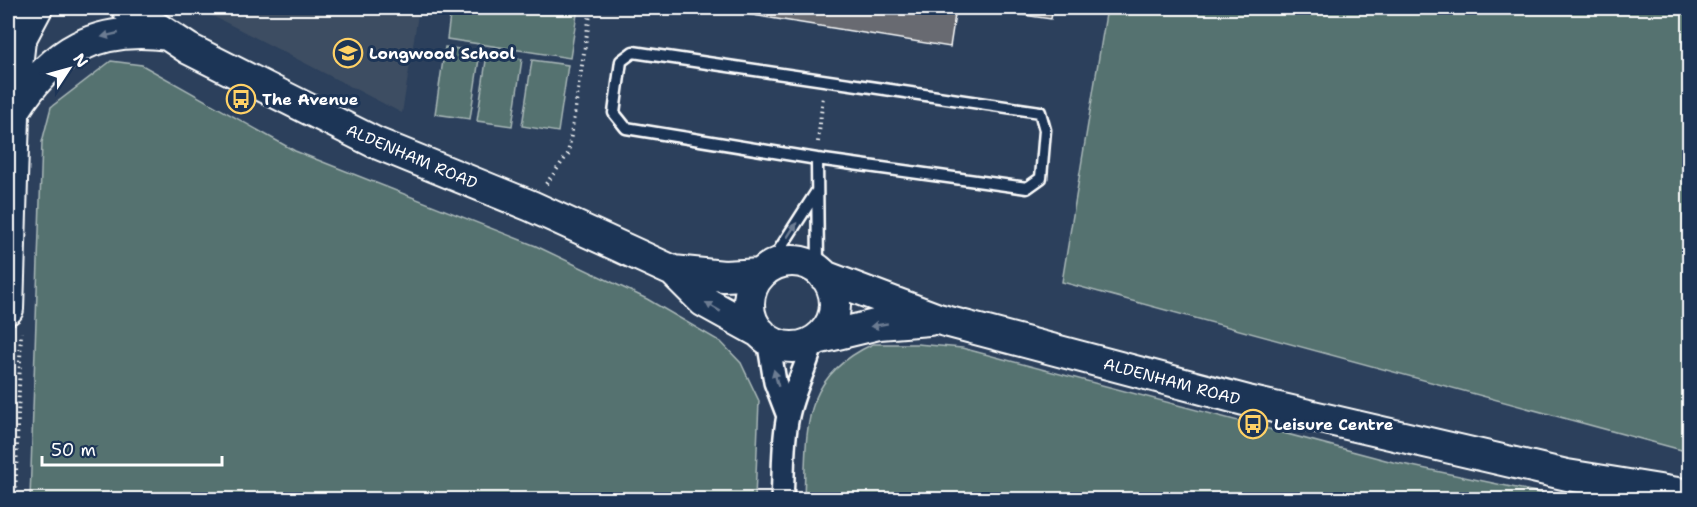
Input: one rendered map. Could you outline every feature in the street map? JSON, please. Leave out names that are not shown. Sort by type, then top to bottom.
[{"type":"main road","points":[[8,309],[13,93],[20,40],[38,8]]},
{"type":"main road","name":"ALDENHAM ROAD","points":[[128,8],[189,49],[376,143],[531,206],[673,271],[724,276],[764,271]]},
{"type":"main road","points":[[8,9],[20,40]]},
{"type":"main road","points":[[13,93],[38,78],[65,54],[80,45],[119,33],[142,32],[168,35]]},
{"type":"main road","points":[[795,261],[821,273],[832,289],[835,305],[831,322],[815,340],[790,347],[765,336],[750,313],[749,299],[753,286],[764,271],[782,262],[795,261]]},
{"type":"main road","name":"ALDENHAM ROAD","points":[[673,271],[703,301],[765,336]]},
{"type":"main road","name":"ALDENHAM ROAD","points":[[821,273],[938,319],[1248,401],[1567,475],[1689,495]]},
{"type":"main road","name":"ALDENHAM ROAD","points":[[815,340],[879,324],[938,319]]},
{"type":"street","points":[[765,336],[775,382],[788,416]]},
{"type":"street","points":[[782,500],[788,416],[815,340]]},
{"type":"lane","points":[[633,52],[1040,112],[1045,130],[1041,178],[1027,188],[817,159],[626,128],[614,113],[621,61],[633,52]]},
{"type":"lane","points":[[817,159],[821,273]]},
{"type":"lane","points":[[764,271],[818,191]]},
{"type":"path","points":[[544,186],[568,154],[591,8]]},
{"type":"path","points":[[817,159],[824,92]]},
{"type":"shaded area","name":"Longwood School","points":[[195,8],[419,8],[402,113],[225,22]]},
{"type":"green space","points":[[451,8],[578,8],[570,58],[447,39]]},
{"type":"green space","points":[[1107,8],[1689,8],[1689,452],[1062,282]]},
{"type":"green space","points":[[445,47],[480,52],[470,119],[435,114]]},
{"type":"green space","points":[[487,54],[522,59],[512,126],[477,121]]},
{"type":"green space","points":[[532,60],[568,65],[558,132],[522,126]]},
{"type":"green space","points":[[111,61],[142,65],[295,151],[536,246],[647,299],[721,342],[741,363],[759,401],[755,499],[30,499],[42,142],[51,107]]},
{"type":"green space","points":[[873,344],[917,344],[962,348],[1393,462],[1569,499],[804,499],[808,428],[812,408],[820,390],[832,373],[849,358]]},
{"type":"building","points":[[709,8],[956,8],[950,47]]},
{"type":"building","points":[[975,8],[1053,8],[1051,19]]},
{"type":"place","name":"Longwood School","points":[[348,53]]},
{"type":"place","name":"The Avenue","points":[[241,99]]},
{"type":"place","name":"Leisure Centre","points":[[1253,424]]}]
